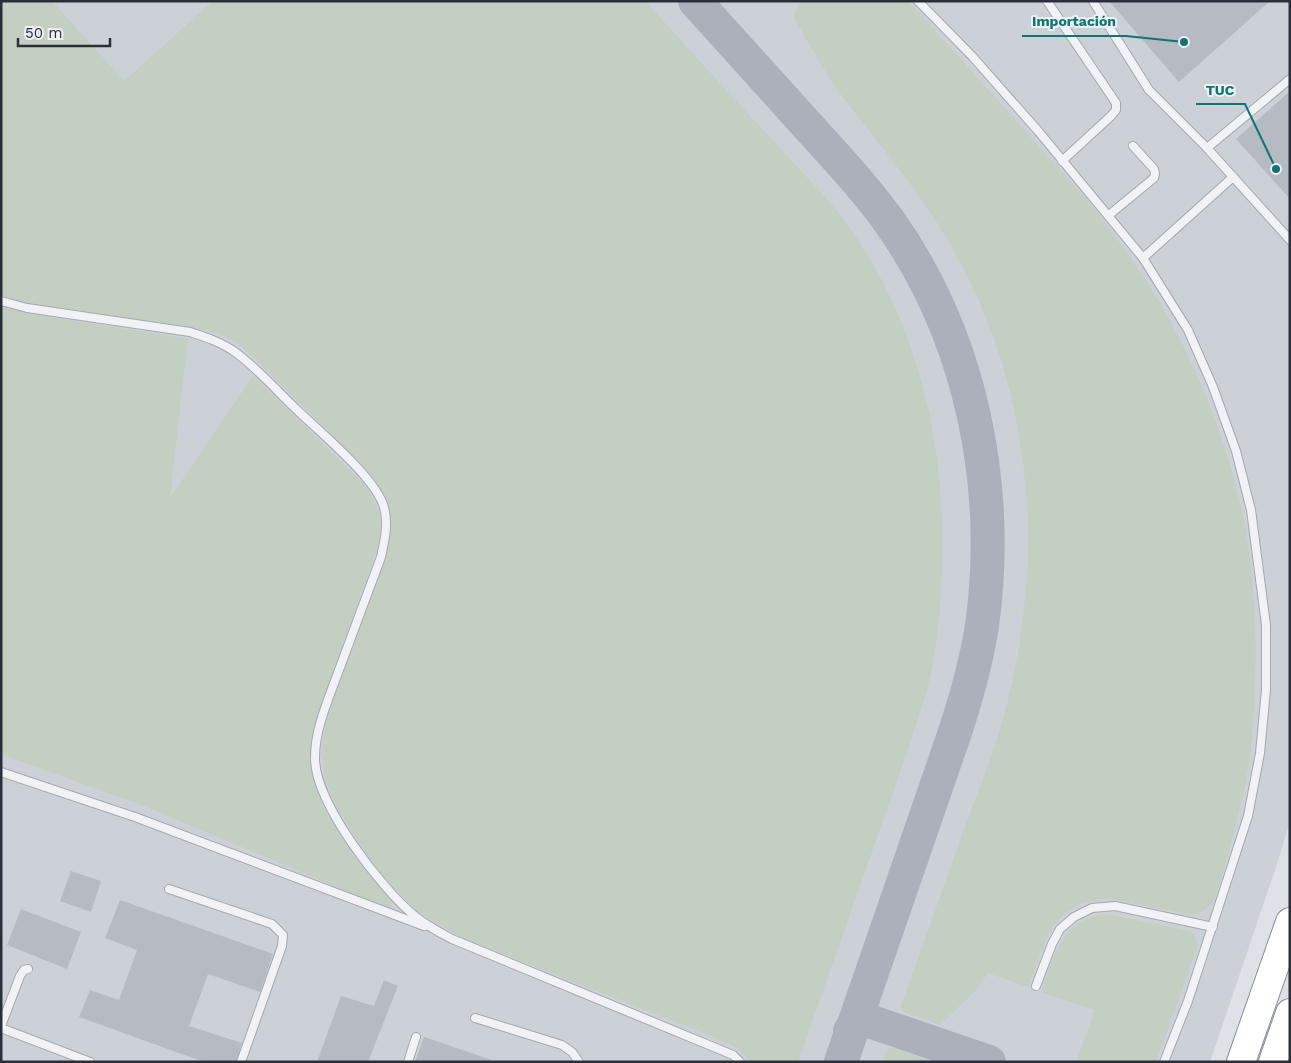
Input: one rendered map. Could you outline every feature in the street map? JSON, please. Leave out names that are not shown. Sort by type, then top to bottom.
[{"type":"highway","points":[[1241,1062],[1290,922]]},
{"type":"highway","points":[[1273,1062],[1290,1013]]},
{"type":"lane","points":[[918,1],[972,56],[1144,258],[1188,330],[1213,387],[1236,450],[1251,510],[1265,617],[1266,690],[1260,753],[1248,816],[1188,1001],[1164,1062]]},
{"type":"lane","points":[[1047,1],[1116,102],[1116,110],[1111,116],[1062,161]]},
{"type":"lane","points":[[1093,1],[1149,90],[1207,148],[1290,240]]},
{"type":"lane","points":[[1207,148],[1290,79]]},
{"type":"lane","points":[[1109,215],[1154,178],[1154,169],[1133,146]]},
{"type":"lane","points":[[1144,258],[1233,177]]},
{"type":"lane","points":[[1,301],[27,308],[190,332],[210,338],[234,352],[256,370],[358,469],[376,490],[386,519],[381,556],[323,715],[315,758],[318,779],[326,799],[358,852],[376,876],[400,901],[431,928]]},
{"type":"lane","points":[[1,772],[135,817],[431,928],[452,939],[733,1055],[740,1062]]},
{"type":"lane","points":[[169,889],[272,924],[283,935],[282,946],[241,1062]]},
{"type":"lane","points":[[1036,986],[1052,944],[1060,929],[1074,916],[1092,908],[1115,906],[1213,926]]},
{"type":"lane","points":[[28,969],[24,970],[20,976],[1,1027],[90,1062]]},
{"type":"lane","points":[[475,1018],[562,1045],[572,1052],[579,1062]]},
{"type":"lane","points":[[408,1062],[416,1037]]},
{"type":"shaded area","points":[[1,1],[1290,1],[1290,821],[1210,1062],[1,1062]]},
{"type":"green space","points":[[1,1],[52,1],[124,81],[213,1],[645,1],[840,215],[858,240],[885,287],[907,336],[923,388],[934,440],[941,494],[943,549],[940,603],[934,656],[924,697],[912,738],[798,1062],[750,1062],[740,1050],[726,1042],[463,938],[414,909],[373,864],[336,806],[325,779],[322,756],[326,716],[384,563],[390,535],[389,505],[375,481],[354,456],[237,343],[217,333],[186,326],[30,305],[1,295]]},
{"type":"green space","points":[[802,1],[908,1],[1092,207],[1147,282],[1180,340],[1195,371],[1220,433],[1239,498],[1248,542],[1253,588],[1255,635],[1254,718],[1247,774],[1240,810],[1215,899],[1205,910],[1191,915],[1107,898],[1080,904],[1063,915],[1049,932],[1028,987],[988,973],[975,991],[940,1025],[902,1011],[901,1006],[992,754],[1005,712],[1018,655],[1025,598],[1028,540],[1025,482],[1017,425],[1004,369],[985,315],[960,262],[941,228],[908,180],[840,93],[794,18],[794,13]]},
{"type":"green space","points":[[1,307],[30,314],[188,339],[170,498],[253,376],[368,490],[376,505],[380,520],[378,546],[317,717],[309,757],[323,805],[358,862],[393,903],[389,909],[147,807],[1,754]]},
{"type":"green space","points":[[1106,914],[1191,931],[1198,945],[1156,1062],[1076,1062],[1095,1010],[1041,992],[1056,952],[1069,931],[1091,917]]},
{"type":"green space","points":[[891,1047],[927,1060],[927,1062],[883,1062],[887,1050]]},
{"type":"building","points":[[1109,1],[1270,1],[1179,82]]},
{"type":"building","points":[[1290,91],[1290,199],[1236,139]]},
{"type":"building","points":[[71,871],[101,881],[91,912],[60,901]]},
{"type":"building","points":[[120,900],[273,954],[260,992],[208,974],[189,1026],[242,1043],[236,1062],[204,1062],[79,1017],[90,990],[119,1000],[137,950],[105,938]]},
{"type":"building","points":[[21,909],[81,932],[67,969],[7,945]]},
{"type":"building","points":[[384,980],[398,986],[368,1062],[317,1062],[341,996],[374,1006]]},
{"type":"building","points":[[424,1037],[492,1060],[492,1062],[415,1062]]},
{"type":"taxiway","points":[[695,1],[861,186],[891,224],[919,269],[942,316],[960,366],[974,416],[983,468],[987,521],[987,574],[982,626],[974,667],[954,735],[841,1062]]},
{"type":"taxiway","points":[[850,1031],[859,1023],[865,1021],[872,1022],[989,1062]]},
{"type":"place","name":"Importación","points":[[1184,42]]},
{"type":"place","name":"TUC","points":[[1276,169]]}]
